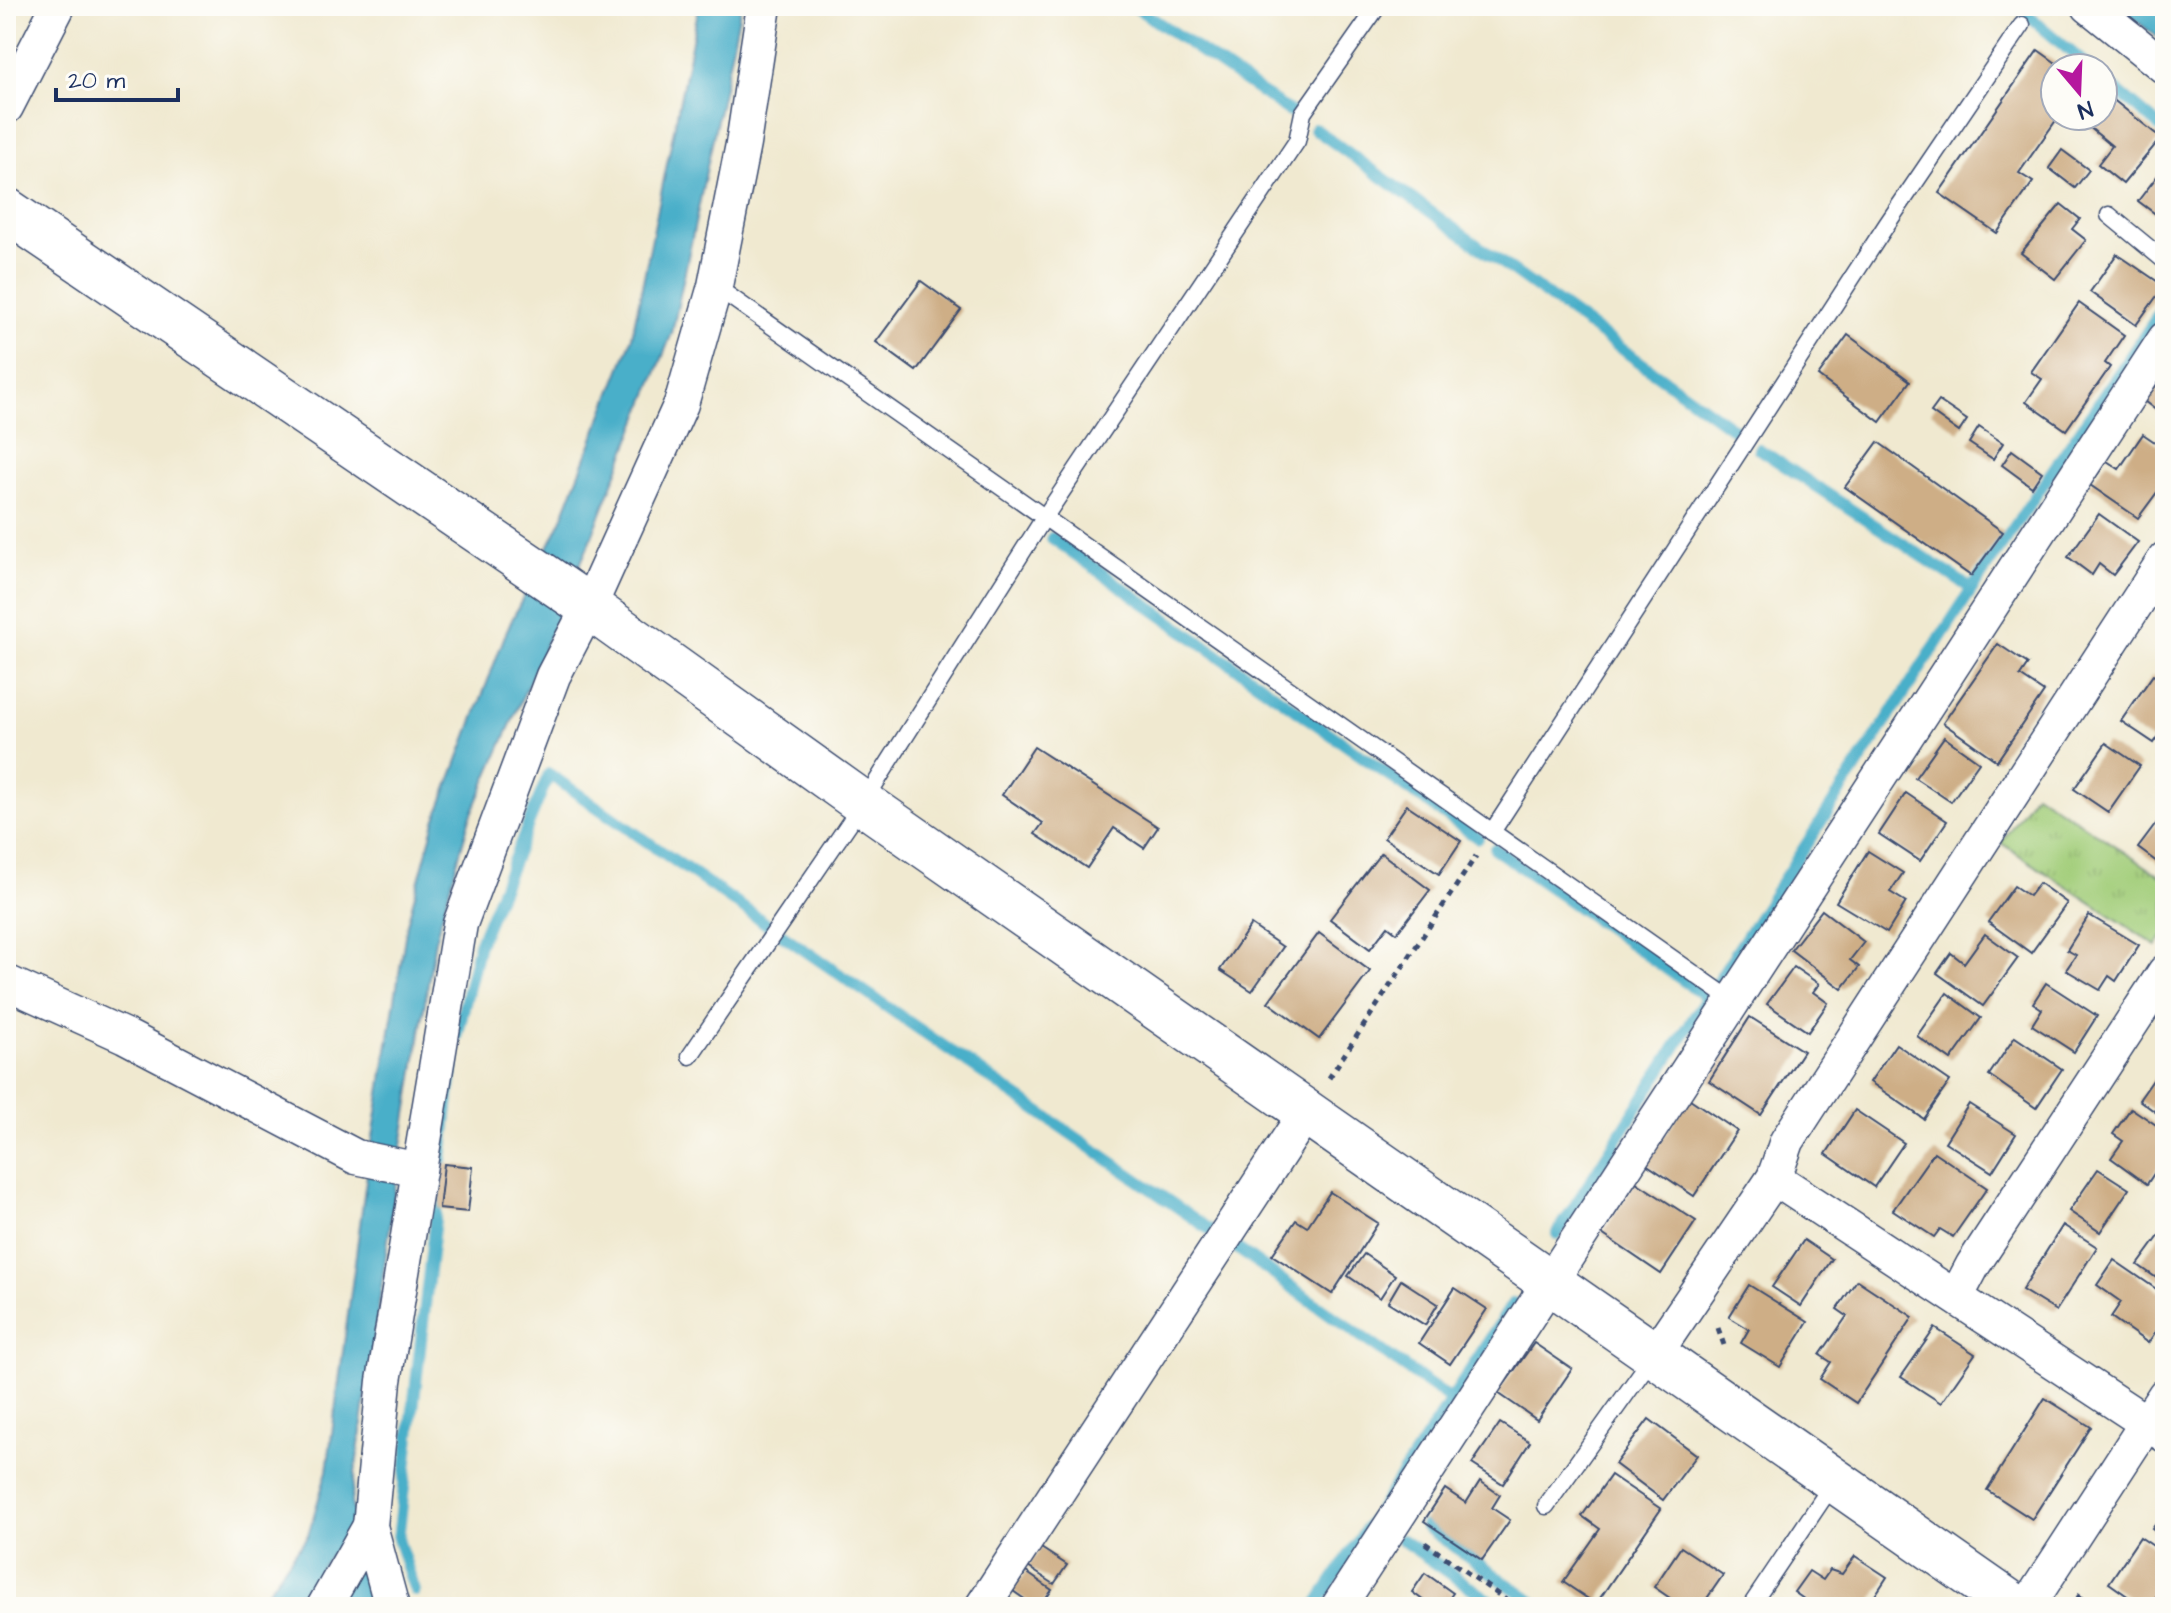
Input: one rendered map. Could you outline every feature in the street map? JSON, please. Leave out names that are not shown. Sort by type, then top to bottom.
[{"type":"street","points":[[6,107],[58,6]]},
{"type":"street","points":[[329,1599],[366,1532],[412,1168],[460,924],[582,602],[681,404],[715,286],[743,144],[764,6]]},
{"type":"street","points":[[2089,6],[2165,67]]},
{"type":"street","points":[[6,210],[582,602],[863,803],[2016,1607]]},
{"type":"street","points":[[1338,1607],[2165,339]]},
{"type":"street","points":[[1654,1355],[1774,1178],[1787,1141],[2165,559]]},
{"type":"street","points":[[1956,1297],[1973,1265],[2165,972]]},
{"type":"street","points":[[6,982],[125,1036],[356,1157],[412,1168]]},
{"type":"street","points":[[982,1607],[1307,1111]]},
{"type":"street","points":[[1774,1178],[1956,1297],[2159,1417],[2027,1607]]},
{"type":"street","points":[[366,1532],[393,1606]]},
{"type":"lane","points":[[690,1056],[863,803],[1044,518],[1297,141],[1303,113],[1378,6]]},
{"type":"lane","points":[[1492,832],[1878,237],[2022,25]]},
{"type":"lane","points":[[2109,215],[2165,261]]},
{"type":"lane","points":[[715,286],[1733,1001]]},
{"type":"lane","points":[[1546,1506],[1654,1355]]},
{"type":"lane","points":[[1750,1607],[1836,1481]]},
{"type":"path","points":[[1307,1111],[1492,832]]},
{"type":"path","points":[[1716,1322],[1723,1346]]},
{"type":"path","points":[[1394,1521],[1516,1607]]},
{"type":"green space","points":[[2035,793],[2165,879],[2165,934],[2157,946],[2001,843]]},
{"type":"water","points":[[699,6],[741,6],[672,333],[589,544],[470,818],[435,940],[396,1183],[351,1502],[376,1607],[344,1607],[330,1555],[293,1607],[256,1607],[308,1535],[327,1471],[365,1187],[407,924],[435,821],[507,630],[561,521],[631,341]]},
{"type":"water","points":[[2117,6],[2165,6],[2165,43]]},
{"type":"building","points":[[2038,50],[2041,52],[2039,132],[2048,132],[2019,173],[2033,182],[1997,233],[1939,193]]},
{"type":"building","points":[[2119,104],[2161,138],[2123,184],[2098,164],[2112,146],[2095,132],[2119,132]]},
{"type":"building","points":[[2062,150],[2089,170],[2075,188],[2049,168]]},
{"type":"building","points":[[2165,166],[2165,221],[2138,201]]},
{"type":"building","points":[[2061,204],[2080,219],[2072,229],[2086,240],[2055,279],[2021,253]]},
{"type":"building","points":[[2117,254],[2164,286],[2136,325],[2090,292]]},
{"type":"building","points":[[921,281],[961,310],[916,371],[876,342]]},
{"type":"building","points":[[2079,303],[2124,335],[2105,363],[2110,367],[2066,430],[2026,402],[2042,379],[2031,372]]},
{"type":"building","points":[[1848,335],[1910,381],[1880,422],[1818,376]]},
{"type":"building","points":[[2165,374],[2165,417],[2144,401]]},
{"type":"building","points":[[1939,401],[1967,420],[1959,432],[1931,412]]},
{"type":"building","points":[[1979,427],[2003,443],[1993,459],[1969,443]]},
{"type":"building","points":[[2143,434],[2165,449],[2165,490],[2161,487],[2138,518],[2090,485],[2107,461],[2119,469]]},
{"type":"building","points":[[1878,442],[2003,532],[1971,576],[1845,487]]},
{"type":"building","points":[[2012,450],[2042,472],[2032,487],[2002,465]]},
{"type":"building","points":[[2099,514],[2138,542],[2113,575],[2099,564],[2092,575],[2068,557]]},
{"type":"building","points":[[1998,644],[2028,664],[2020,676],[2044,692],[1997,761],[1943,723]]},
{"type":"building","points":[[2153,675],[2165,683],[2165,727],[2154,743],[2121,721]]},
{"type":"building","points":[[1944,737],[1979,762],[1951,802],[1915,778]]},
{"type":"building","points":[[2106,743],[2140,766],[2108,812],[2074,789]]},
{"type":"building","points":[[1034,747],[1158,827],[1144,848],[1114,828],[1087,868],[1035,834],[1043,823],[1002,795]]},
{"type":"building","points":[[1906,793],[1947,821],[1920,861],[1879,834]]},
{"type":"building","points":[[1407,805],[1461,841],[1439,874],[1384,838]]},
{"type":"building","points":[[2165,812],[2165,868],[2138,848]]},
{"type":"building","points":[[1868,851],[1903,873],[1890,892],[1906,902],[1887,933],[1836,902]]},
{"type":"building","points":[[1381,853],[1430,890],[1397,933],[1388,926],[1370,949],[1330,919]]},
{"type":"building","points":[[2039,883],[2067,903],[2031,953],[1988,922],[2014,886],[2029,896]]},
{"type":"building","points":[[1822,910],[1864,942],[1850,960],[1859,967],[1842,989],[1791,950]]},
{"type":"building","points":[[2089,915],[2139,945],[2116,981],[2109,976],[2100,990],[2066,970],[2076,955],[2067,950]]},
{"type":"building","points":[[1251,925],[1283,947],[1252,991],[1220,970]]},
{"type":"building","points":[[1319,933],[1370,971],[1319,1039],[1268,1002]]},
{"type":"building","points":[[1985,934],[2018,958],[1983,1006],[1937,973],[1951,953],[1964,963]]},
{"type":"building","points":[[1794,967],[1819,984],[1813,992],[1828,1003],[1808,1032],[1767,1004]]},
{"type":"building","points":[[2046,983],[2097,1016],[2074,1052],[2032,1025],[2042,1009],[2033,1003]]},
{"type":"building","points":[[1947,993],[1981,1018],[1951,1060],[1917,1036]]},
{"type":"building","points":[[1750,1017],[1803,1051],[1761,1115],[1709,1081]]},
{"type":"building","points":[[2015,1037],[2062,1069],[2036,1108],[1989,1075]]},
{"type":"building","points":[[1896,1044],[1950,1081],[1924,1119],[1870,1082]]},
{"type":"building","points":[[2165,1063],[2165,1119],[2139,1100]]},
{"type":"building","points":[[1690,1099],[1737,1131],[1694,1196],[1646,1164]]},
{"type":"building","points":[[1969,1104],[2016,1134],[1992,1172],[1945,1142]]},
{"type":"building","points":[[2131,1108],[2165,1131],[2165,1157],[2147,1184],[2111,1158],[2123,1141],[2113,1134]]},
{"type":"building","points":[[1855,1110],[1904,1143],[1874,1187],[1826,1154]]},
{"type":"building","points":[[1934,1152],[1987,1188],[1953,1237],[1940,1229],[1934,1237],[1893,1210]]},
{"type":"building","points":[[444,1164],[473,1167],[468,1212],[439,1209]]},
{"type":"building","points":[[2098,1169],[2129,1189],[2100,1232],[2069,1211]]},
{"type":"building","points":[[1636,1182],[1696,1221],[1661,1274],[1602,1234]]},
{"type":"building","points":[[1330,1192],[1378,1223],[1332,1294],[1272,1255],[1296,1220],[1307,1227]]},
{"type":"building","points":[[2063,1225],[2097,1247],[2056,1311],[2022,1290]]},
{"type":"building","points":[[2165,1228],[2165,1284],[2138,1265]]},
{"type":"building","points":[[1804,1240],[1832,1259],[1801,1306],[1772,1287]]},
{"type":"building","points":[[1364,1254],[1395,1275],[1380,1298],[1348,1276]]},
{"type":"building","points":[[2114,1260],[2165,1295],[2165,1318],[2148,1343],[2111,1317],[2121,1302],[2097,1285]]},
{"type":"building","points":[[1401,1280],[1438,1304],[1425,1325],[1388,1302]]},
{"type":"building","points":[[1857,1280],[1913,1317],[1856,1403],[1820,1379],[1831,1362],[1820,1355],[1847,1316],[1837,1309]]},
{"type":"building","points":[[1749,1285],[1808,1322],[1780,1367],[1741,1343],[1749,1329],[1729,1317]]},
{"type":"building","points":[[1455,1288],[1487,1309],[1450,1364],[1419,1343]]},
{"type":"building","points":[[1935,1328],[1975,1354],[1941,1403],[1901,1377]]},
{"type":"building","points":[[1534,1343],[1572,1369],[1537,1420],[1498,1393]]},
{"type":"building","points":[[2045,1398],[2091,1427],[2032,1519],[1987,1490]]},
{"type":"building","points":[[1649,1419],[1697,1455],[1663,1500],[1615,1464]]},
{"type":"building","points":[[1500,1423],[1530,1442],[1503,1484],[1472,1464]]},
{"type":"building","points":[[1611,1475],[1661,1509],[1596,1604],[1563,1582],[1600,1529],[1582,1516]]},
{"type":"building","points":[[1480,1481],[1500,1495],[1492,1508],[1510,1520],[1482,1560],[1424,1521],[1445,1489],[1466,1503]]},
{"type":"building","points":[[2165,1511],[2165,1538],[2152,1529]]},
{"type":"building","points":[[2140,1537],[2165,1554],[2165,1583],[2149,1607],[2143,1607],[2109,1583]]},
{"type":"building","points":[[1681,1547],[1723,1575],[1701,1607],[1683,1607],[1654,1587]]},
{"type":"building","points":[[1041,1548],[1067,1565],[1054,1584],[1028,1567]]},
{"type":"building","points":[[1855,1556],[1887,1577],[1872,1600],[1877,1604],[1875,1607],[1815,1607],[1794,1592],[1809,1571],[1823,1580],[1830,1570],[1842,1574]]},
{"type":"building","points":[[1026,1572],[1052,1590],[1040,1607],[1013,1591]]},
{"type":"building","points":[[1425,1573],[1453,1593],[1443,1607],[1432,1607],[1412,1592]]},
{"type":"waterway","points":[[1134,6],[1290,112]]},
{"type":"waterway","points":[[2017,6],[2071,52]]},
{"type":"waterway","points":[[2119,92],[2165,131]]},
{"type":"waterway","points":[[1315,129],[1739,433]]},
{"type":"waterway","points":[[1717,982],[1972,589],[2165,305]]},
{"type":"waterway","points":[[1759,449],[1972,589]]},
{"type":"waterway","points":[[1052,538],[1478,838]]},
{"type":"waterway","points":[[457,1037],[479,944],[549,774],[1228,1242],[1451,1400],[1315,1607]]},
{"type":"waterway","points":[[1495,849],[1707,997],[1557,1234]]},
{"type":"waterway","points":[[415,1591],[398,1539],[453,1063]]},
{"type":"waterway","points":[[1451,1400],[1513,1303]]},
{"type":"waterway","points":[[1425,1526],[1540,1607]]},
{"type":"waterway","points":[[1402,1540],[1499,1607]]}]
